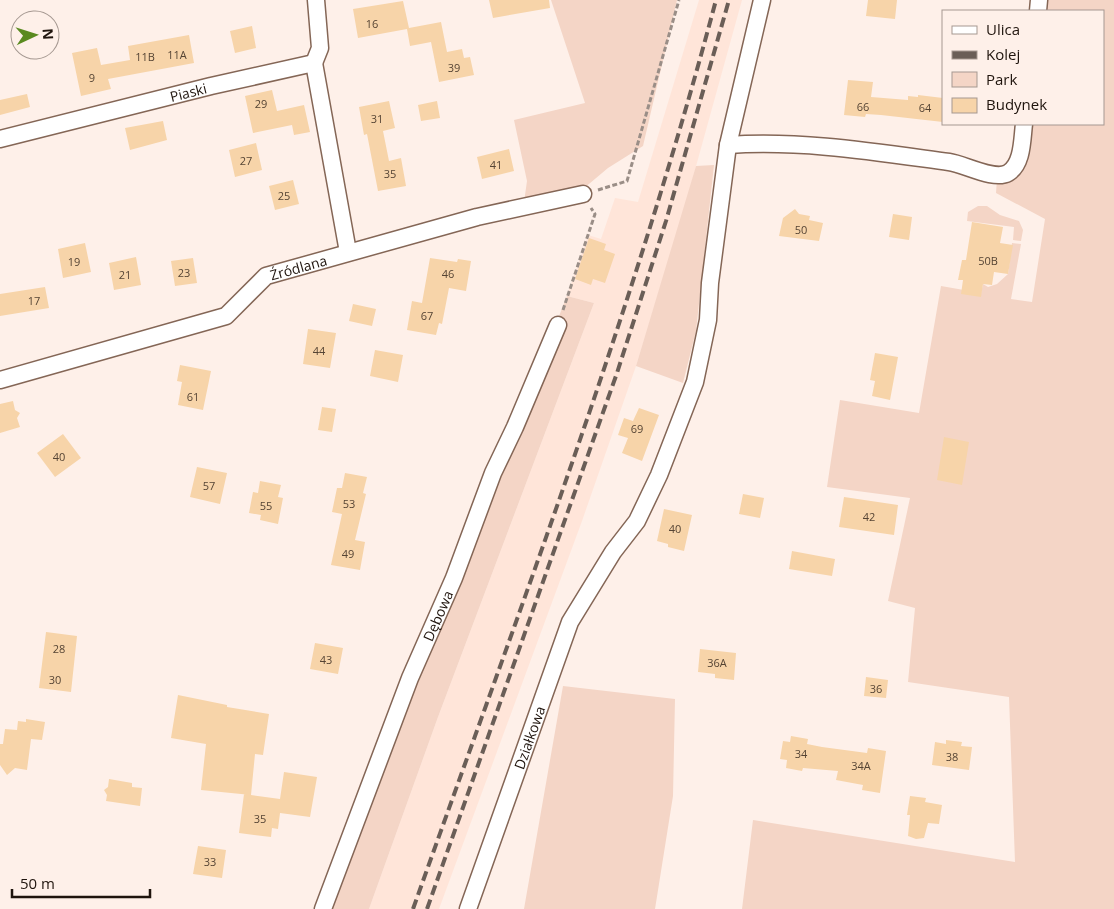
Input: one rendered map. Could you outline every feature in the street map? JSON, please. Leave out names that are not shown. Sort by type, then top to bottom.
[{"type":"street","points":[[316,0],[320,48],[314,63],[348,252]]},
{"type":"street","name":"Działkowa","points":[[468,909],[570,622],[601,571],[637,521],[659,475],[695,382],[708,320],[710,283],[728,145],[762,0]]},
{"type":"street","name":"Piaski","points":[[0,139],[211,86],[314,63]]},
{"type":"street","points":[[728,145],[804,145],[861,150],[956,163],[994,175],[1006,174],[1016,166],[1024,125]]},
{"type":"street","name":"Źródlana","points":[[0,380],[226,316],[266,276],[477,217],[583,194]]},
{"type":"street","name":"Dębowa","points":[[323,909],[410,678],[454,578],[493,474],[558,325]]},
{"type":"path","points":[[558,325],[595,214],[583,194],[627,181],[679,0]]},
{"type":"shaded area","points":[[699,0],[742,0],[685,206],[636,366],[582,521],[439,909],[369,909],[438,717],[594,303],[567,296],[588,235],[601,239],[615,198],[638,202]]},
{"type":"green space","points":[[551,0],[677,0],[643,146],[608,168],[583,189],[524,202],[527,181],[514,120],[585,103]]},
{"type":"green space","points":[[1048,0],[1114,0],[1114,909],[742,909],[753,820],[1015,862],[1009,697],[908,682],[915,608],[888,601],[910,498],[827,487],[840,400],[919,413],[941,286],[981,293],[983,284],[988,287],[997,284],[1008,274],[1012,243],[1021,244],[1011,299],[1032,302],[1045,219],[996,193],[997,179],[1020,174],[1028,152],[1032,125],[1104,125],[1104,10],[1047,10]]},
{"type":"green space","points":[[714,165],[696,331],[683,383],[636,366],[696,166]]},
{"type":"green space","points":[[978,206],[987,206],[1000,215],[1019,221],[1023,230],[1021,241],[1013,240],[1014,227],[967,221],[968,212]]},
{"type":"green space","points":[[567,296],[594,303],[438,717],[369,909],[331,909],[390,743]]},
{"type":"green space","points":[[563,686],[675,699],[673,796],[655,909],[524,909]]},
{"type":"building","points":[[489,0],[549,0],[550,8],[493,18]]},
{"type":"building","points":[[868,0],[897,0],[895,19],[866,16]]},
{"type":"building","points":[[403,1],[409,28],[441,22],[447,52],[462,49],[464,58],[470,57],[474,75],[439,82],[431,42],[410,46],[407,29],[358,38],[353,9]]},
{"type":"building","points":[[252,26],[256,48],[235,53],[230,31]]},
{"type":"building","points":[[189,35],[194,63],[108,79],[111,89],[81,96],[72,53],[97,48],[101,65],[130,60],[128,46]]},
{"type":"building","points":[[848,80],[873,82],[871,97],[908,100],[908,96],[918,97],[918,95],[942,98],[942,122],[881,115],[866,114],[865,117],[844,115]]},
{"type":"building","points":[[272,90],[277,111],[304,105],[310,132],[294,135],[292,125],[253,133],[245,96]]},
{"type":"building","points":[[27,94],[30,107],[0,115],[0,100]]},
{"type":"building","points":[[389,101],[395,128],[383,131],[389,161],[401,158],[406,186],[378,191],[367,134],[364,135],[359,107]]},
{"type":"building","points":[[437,101],[440,118],[421,121],[418,105]]},
{"type":"building","points":[[163,121],[167,140],[130,150],[125,128]]},
{"type":"building","points":[[256,143],[262,170],[235,177],[229,150]]},
{"type":"building","points":[[509,149],[514,171],[482,179],[477,157]]},
{"type":"building","points":[[293,180],[299,204],[275,210],[269,186]]},
{"type":"building","points":[[795,209],[799,214],[810,216],[809,220],[823,223],[819,241],[779,236],[783,218]]},
{"type":"building","points":[[893,214],[912,217],[909,240],[889,237]]},
{"type":"building","points":[[972,222],[1003,227],[1000,243],[1013,245],[1008,274],[994,272],[992,285],[983,284],[981,297],[961,294],[963,280],[958,280],[962,260],[966,260]]},
{"type":"building","points":[[589,238],[606,244],[604,250],[615,254],[605,283],[593,279],[591,285],[575,279]]},
{"type":"building","points":[[85,243],[91,272],[63,278],[58,249]]},
{"type":"building","points":[[136,257],[141,285],[114,290],[109,263]]},
{"type":"building","points":[[193,258],[197,283],[175,286],[171,261]]},
{"type":"building","points":[[430,258],[457,262],[458,259],[471,261],[466,291],[449,288],[442,324],[439,323],[436,335],[407,330],[412,301],[422,303]]},
{"type":"building","points":[[45,287],[49,308],[0,316],[0,294]]},
{"type":"building","points":[[353,304],[376,309],[372,326],[349,321]]},
{"type":"building","points":[[308,329],[336,333],[330,368],[303,364]]},
{"type":"building","points":[[375,350],[403,355],[398,382],[370,376]]},
{"type":"building","points":[[875,353],[898,357],[890,400],[872,396],[875,381],[870,380]]},
{"type":"building","points":[[180,365],[211,371],[203,410],[178,405],[182,382],[177,381]]},
{"type":"building","points":[[13,401],[15,410],[20,413],[17,418],[20,427],[0,433],[0,404]]},
{"type":"building","points":[[322,407],[336,409],[332,432],[318,430]]},
{"type":"building","points":[[639,408],[659,415],[642,461],[622,453],[628,438],[618,435],[624,418],[633,421]]},
{"type":"building","points":[[63,434],[81,458],[55,477],[37,453]]},
{"type":"building","points":[[944,437],[969,442],[962,485],[937,480]]},
{"type":"building","points":[[197,467],[227,473],[220,504],[190,497]]},
{"type":"building","points":[[345,473],[367,477],[363,493],[366,494],[355,540],[365,542],[360,570],[331,565],[342,514],[332,512],[337,488],[342,488]]},
{"type":"building","points":[[260,481],[281,485],[278,497],[283,498],[278,524],[260,520],[261,515],[249,513],[253,492],[258,493]]},
{"type":"building","points":[[743,494],[764,498],[760,518],[739,514]]},
{"type":"building","points":[[844,497],[898,505],[894,535],[839,527]]},
{"type":"building","points":[[664,509],[692,515],[684,551],[668,547],[668,544],[657,541]]},
{"type":"building","points":[[792,551],[835,559],[832,576],[789,569]]},
{"type":"building","points":[[46,632],[77,636],[71,692],[39,688]]},
{"type":"building","points":[[315,643],[343,648],[338,674],[310,669]]},
{"type":"building","points":[[700,649],[736,653],[734,680],[715,678],[715,674],[698,672]]},
{"type":"building","points":[[866,677],[888,680],[886,698],[864,696]]},
{"type":"building","points":[[178,695],[227,705],[227,707],[269,714],[263,755],[255,754],[251,795],[201,790],[206,744],[171,738]]},
{"type":"building","points":[[26,719],[45,722],[42,740],[31,739],[27,770],[15,768],[7,775],[0,765],[0,744],[3,744],[5,729],[17,730],[18,721],[26,722]]},
{"type":"building","points":[[791,736],[808,739],[807,744],[822,747],[867,753],[868,748],[886,751],[880,793],[862,790],[863,785],[836,780],[838,771],[803,768],[802,771],[786,768],[787,760],[780,759],[783,741],[790,742]]},
{"type":"building","points":[[946,740],[962,742],[961,746],[972,747],[969,770],[932,765],[935,742],[946,744]]},
{"type":"building","points":[[284,772],[317,777],[310,817],[280,813],[278,829],[272,828],[271,837],[239,833],[244,794],[280,799]]},
{"type":"building","points":[[109,779],[132,783],[132,787],[142,788],[140,806],[106,801],[107,795],[104,790],[108,787]]},
{"type":"building","points":[[910,796],[926,798],[925,802],[942,805],[939,824],[928,823],[924,838],[916,839],[908,836],[910,815],[907,815]]},
{"type":"building","points":[[198,846],[226,850],[222,878],[193,874]]},
{"type":"railway","points":[[413,909],[534,571],[612,344],[684,115],[716,0]]},
{"type":"railway","points":[[427,909],[617,373],[666,221],[729,0]]}]
